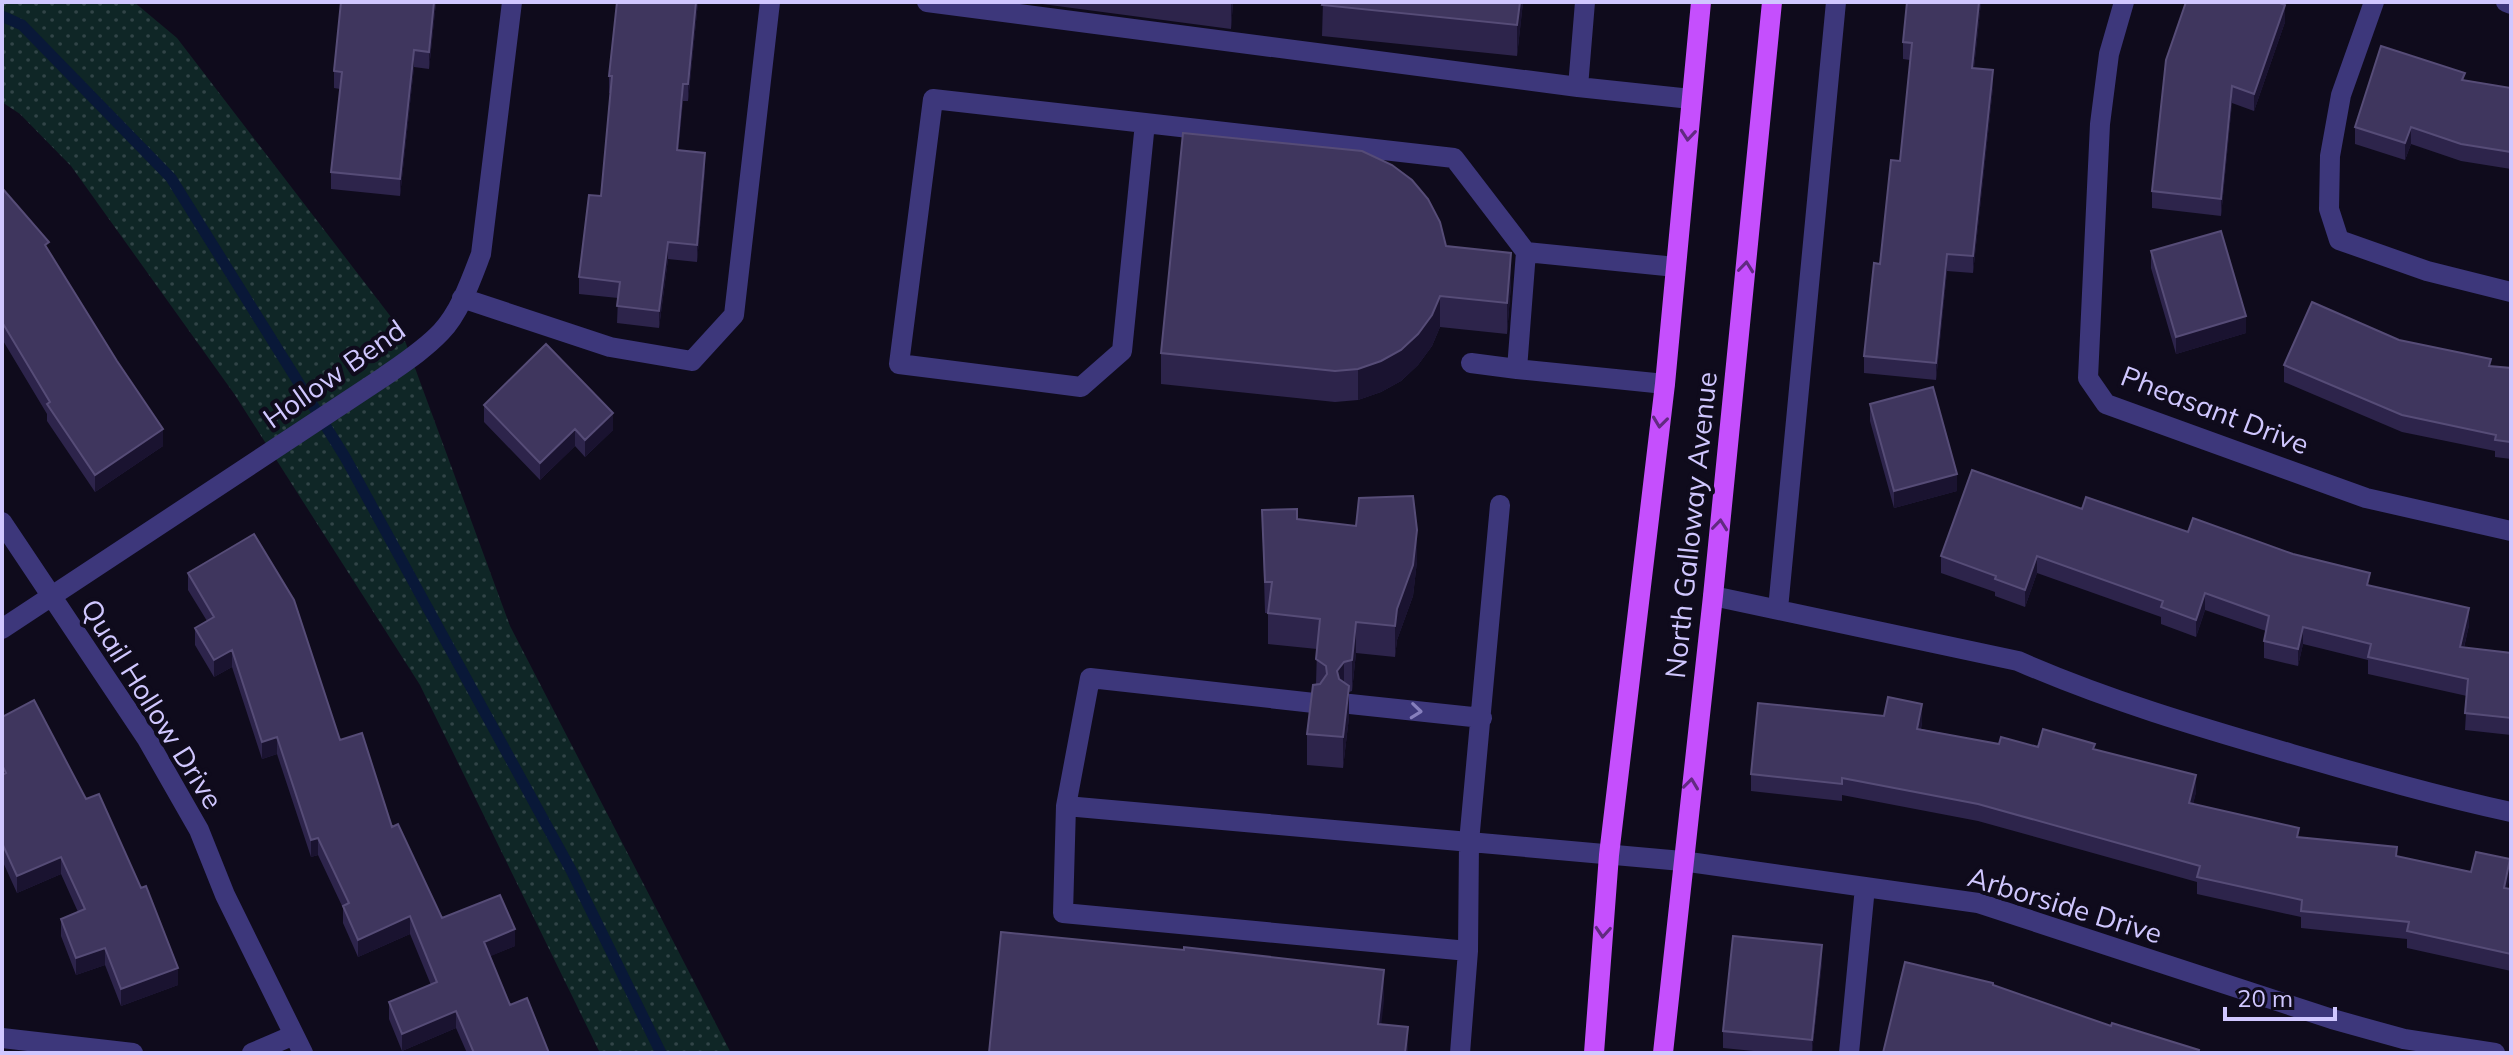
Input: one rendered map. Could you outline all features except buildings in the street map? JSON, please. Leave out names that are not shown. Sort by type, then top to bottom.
[{"type":"main road","name":"North Galloway Avenue","points":[[1594,1053],[1609,855],[1665,384],[1701,2]]},
{"type":"main road","name":"North Galloway Avenue","points":[[1663,1053],[1713,596],[1772,2]]},
{"type":"street","name":"Hollow Bend","points":[[2,629],[382,378],[443,330],[462,298],[481,254],[512,2]]},
{"type":"street","points":[[462,298],[610,347],[692,361],[734,315],[770,2]]},
{"type":"street","points":[[927,2],[1691,99]]},
{"type":"street","points":[[1578,87],[1585,2]]},
{"type":"street","points":[[1778,609],[1836,2]]},
{"type":"street","name":"Pheasant Drive","points":[[2124,2],[2109,54],[2100,124],[2088,378],[2106,404],[2366,498],[2511,531]]},
{"type":"street","points":[[2374,2],[2341,95],[2330,156],[2329,209],[2339,240],[2427,271],[2511,292]]},
{"type":"street","points":[[1145,123],[1122,351],[1081,387],[899,364],[933,99],[1145,123],[1454,158],[1526,252],[1517,369]]},
{"type":"street","points":[[1526,252],[1676,267]]},
{"type":"street","points":[[1471,363],[1665,384]]},
{"type":"street","points":[[1460,1053],[1468,951],[1469,842],[1500,505]]},
{"type":"street","name":"Quail Hollow Drive","points":[[2,522],[147,739],[199,830],[225,895],[298,1044]]},
{"type":"street","points":[[1713,596],[2018,661],[2154,714],[2450,799],[2511,812]]},
{"type":"street","points":[[1314,703],[1090,678],[1066,806],[1063,913],[1468,951]]},
{"type":"street","points":[[1350,704],[1482,718]]},
{"type":"street","name":"Arborside Drive","points":[[1066,806],[1682,861],[1978,903],[2346,1023],[2404,1039],[2495,1053]]},
{"type":"street","points":[[1849,1053],[1865,887]]},
{"type":"street","points":[[2,1038],[133,1053]]},
{"type":"street","points":[[252,1053],[298,1044]]},
{"type":"green space","points":[[2,2],[134,2],[177,38],[401,330],[510,626],[731,1053],[600,1053],[420,685],[235,395],[71,166],[20,114],[2,102]]},
{"type":"waterway","points":[[2,16],[22,25],[171,178],[345,457],[571,870],[661,1053]]}]
